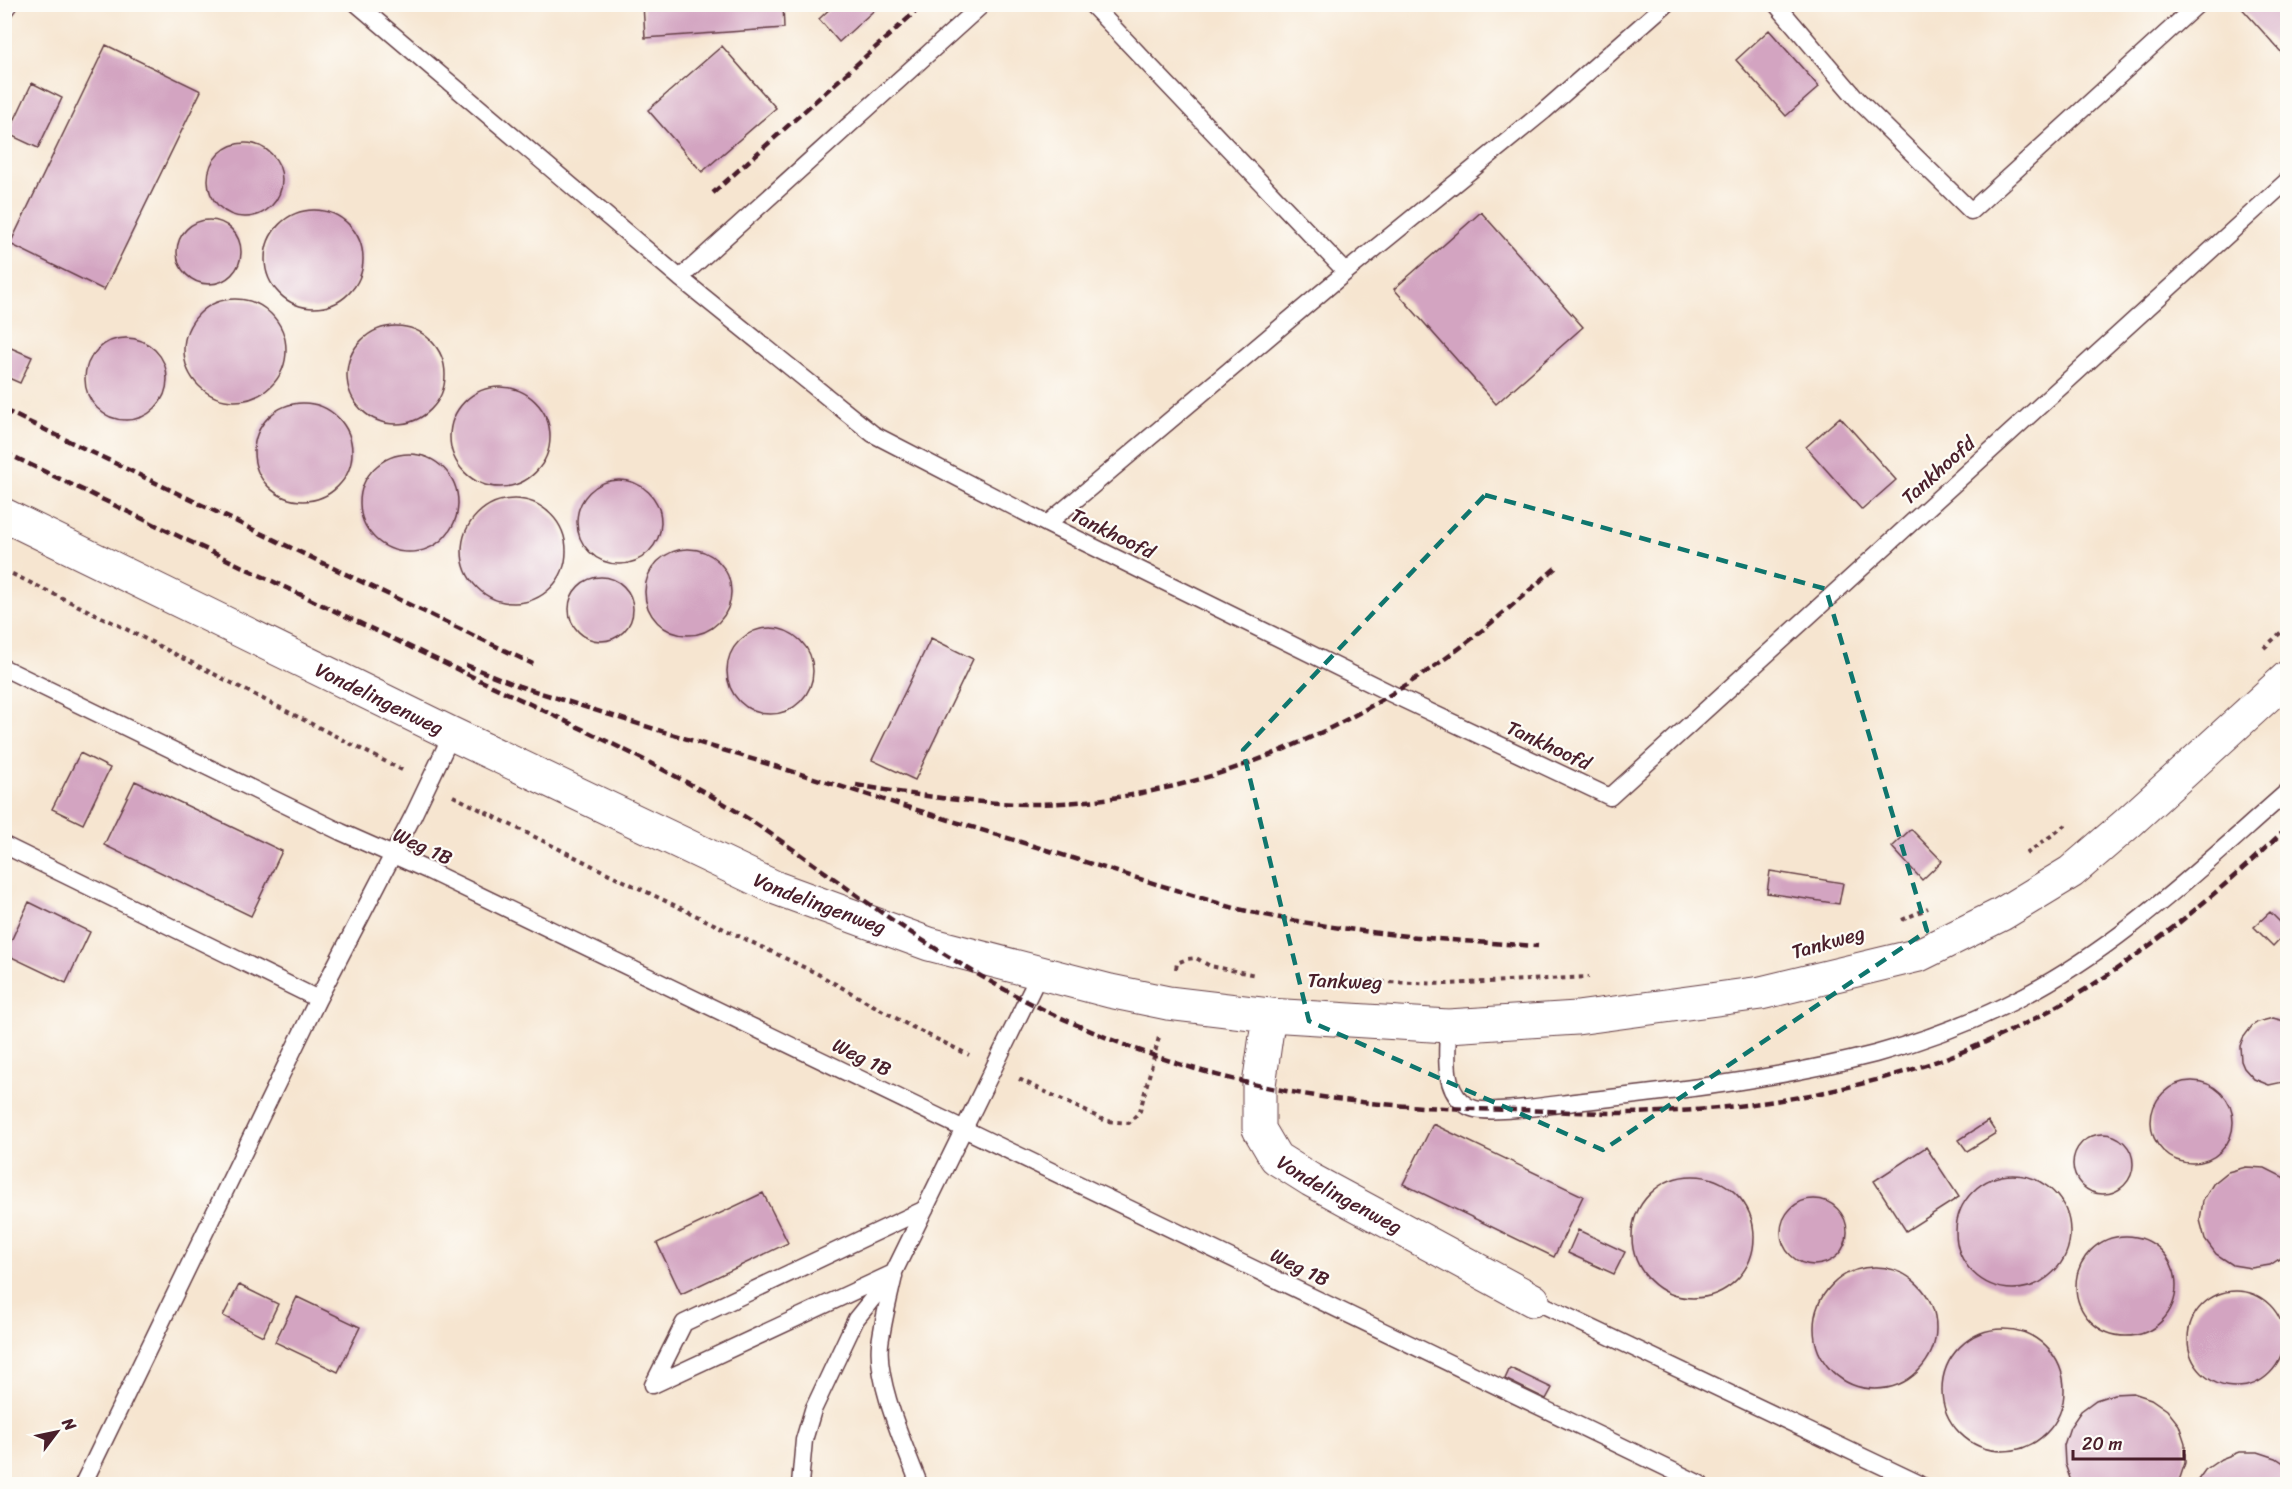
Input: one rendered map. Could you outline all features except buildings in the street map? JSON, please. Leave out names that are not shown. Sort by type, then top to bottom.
[{"type":"street","name":"Vondelingenweg","points":[[4,515],[452,734],[776,888],[929,944],[1040,973],[1168,1003],[1269,1015],[1259,1085],[1259,1129],[1276,1158],[1311,1180],[1533,1300]]},
{"type":"street","name":"Tankweg","points":[[1269,1015],[1448,1026],[1577,1018],[1761,993],[1919,955],[2002,914],[2071,872],[2128,824],[2288,677]]},
{"type":"lane","points":[[4,11],[9,4]]},
{"type":"lane","name":"Tankhoofd","points":[[357,4],[680,278],[873,434],[1047,524],[1392,694],[1610,797],[2288,180]]},
{"type":"lane","points":[[680,278],[983,4]]},
{"type":"lane","points":[[1091,4],[1346,272]]},
{"type":"lane","points":[[1047,524],[1346,272],[1544,111],[1666,4]]},
{"type":"lane","points":[[1776,4],[1857,99],[1971,212],[2198,4]]},
{"type":"lane","name":"Weg 1B","points":[[4,668],[1700,1485]]},
{"type":"lane","points":[[83,1485],[318,999],[452,734]]},
{"type":"lane","points":[[1448,1026],[1449,1079],[1455,1095],[1463,1103],[1476,1109],[1542,1106],[1740,1082],[1877,1053],[1943,1031],[2007,1005],[2069,969],[2120,935],[2161,902],[2288,791]]},
{"type":"lane","points":[[4,845],[318,999]]},
{"type":"lane","points":[[800,1485],[804,1440],[813,1410],[856,1319],[894,1272],[1040,973]]},
{"type":"lane","points":[[894,1272],[652,1385],[684,1323],[925,1209]]},
{"type":"lane","points":[[894,1272],[880,1344],[880,1364],[893,1412],[919,1485]]},
{"type":"lane","points":[[1533,1300],[1920,1485]]},
{"type":"path","points":[[2262,650],[2288,626]]},
{"type":"path","points":[[2017,861],[2073,820]]},
{"type":"path","points":[[1902,920],[1934,905]]},
{"type":"path","name":"Tankweg","points":[[1346,981],[1446,984],[1593,977]]},
{"type":"highlighted area","points":[[1485,495],[1826,589],[1927,931],[1603,1150],[1309,1021],[1243,750]]},
{"type":"railway","points":[[713,193],[924,4]]},
{"type":"railway","points":[[4,410],[533,664]]},
{"type":"railway","points":[[4,452],[558,718],[688,783],[751,820],[930,945],[1037,1007],[1105,1037],[1167,1060],[1231,1079],[1296,1093],[1376,1104],[1424,1107],[1620,1113],[1670,1112],[1771,1102],[1871,1081],[1968,1050],[2052,1009],[2124,964],[2158,939],[2224,885],[2288,827]]},
{"type":"railway","points":[[856,785],[944,798],[1032,804],[1087,801],[1141,793],[1194,781],[1297,744],[1393,693],[1470,640],[1559,565]]},
{"type":"railway","points":[[466,665],[519,686],[629,721],[1234,908],[1348,929],[1424,938],[1538,946]]}]
